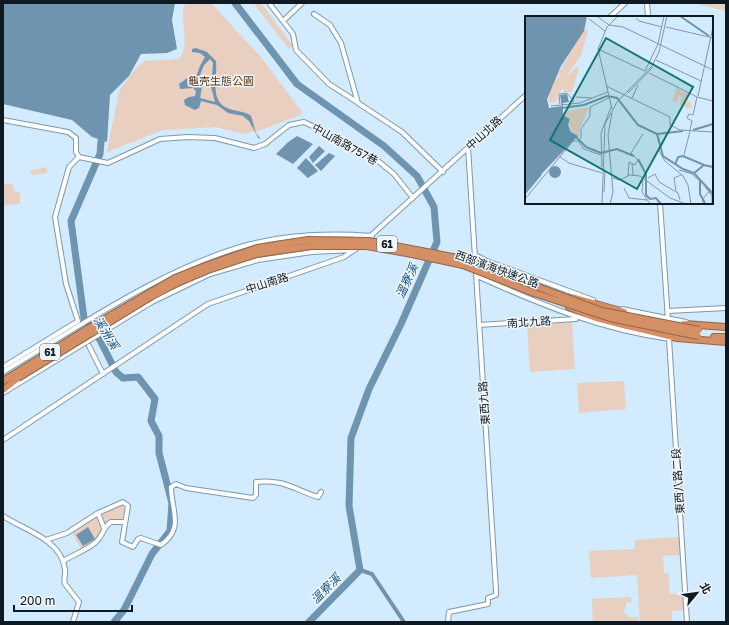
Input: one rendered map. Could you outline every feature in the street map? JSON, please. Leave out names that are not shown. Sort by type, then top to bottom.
[{"type":"highway","name":"西部濱海快速公路","points":[[3,387],[84,331],[175,278],[256,248],[308,240],[369,241],[463,259],[602,311],[698,333],[726,331]]},
{"type":"highway","name":"西部濱海快速公路","points":[[3,379],[17,376],[152,296],[177,283],[208,270],[256,254],[311,246],[367,246],[463,265],[534,293],[610,318],[726,337]]},
{"type":"highway","points":[[540,288],[616,311],[686,325],[726,327]]},
{"type":"highway","points":[[534,293],[596,318],[644,331],[677,338],[726,342]]},
{"type":"highway","points":[[3,392],[17,376]]},
{"type":"street","points":[[270,3],[293,34],[296,50],[309,66],[334,88],[402,132],[443,172]]},
{"type":"street","points":[[283,21],[302,3]]},
{"type":"street","points":[[611,16],[625,3]]},
{"type":"street","points":[[647,3],[648,16]]},
{"type":"street","points":[[314,14],[330,25],[341,43],[358,103]]},
{"type":"street","name":"中山北路","points":[[414,198],[525,96]]},
{"type":"street","points":[[3,120],[73,134],[76,138],[76,152],[78,157],[68,168],[55,217],[66,284],[78,321],[3,367]]},
{"type":"street","name":"中山南路757巷","points":[[78,157],[108,163],[160,139],[188,136],[215,138],[254,148],[265,144],[289,125],[304,122],[378,161],[394,174],[414,198]]},
{"type":"street","name":"東西九路","points":[[448,622],[450,612],[486,604],[488,598],[496,595],[468,147]]},
{"type":"street","name":"中山南路","points":[[103,374],[208,304],[344,258],[372,236],[414,198]]},
{"type":"street","points":[[660,204],[668,320]]},
{"type":"street","points":[[3,372],[172,273],[200,260],[246,246],[291,237],[317,234],[372,236]]},
{"type":"street","points":[[3,392],[152,302],[210,274],[258,260],[312,252],[355,250]]},
{"type":"street","points":[[475,255],[574,294],[632,312],[668,320],[726,327]]},
{"type":"street","points":[[477,276],[578,318],[622,330],[669,339],[726,342]]},
{"type":"street","points":[[668,311],[726,308]]},
{"type":"street","name":"南北九路","points":[[479,325],[578,318]]},
{"type":"street","name":"東西八路二段","points":[[669,339],[687,622]]},
{"type":"street","points":[[3,440],[103,374],[89,346]]},
{"type":"street","points":[[46,540],[67,533],[98,513],[123,502],[128,506],[122,542],[133,547],[138,539],[141,538],[161,545],[174,530],[175,513],[171,487],[176,484],[186,488],[253,498],[256,495],[256,482],[271,480],[284,483],[318,498],[321,492]]},
{"type":"street","points":[[98,513],[104,528]]},
{"type":"street","points":[[3,516],[46,540],[63,561],[66,570],[65,584],[79,602],[73,622]]},
{"type":"street","points":[[63,561],[96,542],[100,538],[104,528],[112,522],[125,522]]},
{"type":"green space","name":"龜壳生態公園","points":[[186,3],[211,3],[260,56],[302,112],[300,115],[261,130],[244,134],[216,127],[163,130],[107,152],[119,91],[136,68],[145,61],[179,59],[183,53],[185,38],[183,16]]},
{"type":"green space","points":[[253,3],[261,3],[293,46],[289,49]]},
{"type":"green space","points":[[697,3],[726,3],[726,11],[701,5]]},
{"type":"green space","points":[[47,167],[47,173],[33,175],[29,171]]},
{"type":"green space","points":[[3,184],[13,184],[14,190],[20,193],[20,204],[3,205]]},
{"type":"green space","points":[[572,322],[575,369],[530,372],[527,325]]},
{"type":"green space","points":[[624,381],[626,409],[579,413],[577,383]]},
{"type":"green space","points":[[122,504],[125,506],[122,521],[116,519],[104,524],[99,538],[81,549],[72,532],[100,514]]},
{"type":"green space","points":[[679,537],[681,555],[663,556],[664,573],[668,573],[670,594],[683,593],[685,610],[672,611],[672,622],[640,622],[637,575],[591,578],[589,551],[635,549],[635,540]]},
{"type":"green space","points":[[631,597],[632,603],[627,602],[623,613],[627,614],[628,617],[638,617],[638,622],[593,622],[592,599]]},
{"type":"water","points":[[3,3],[175,3],[172,20],[177,49],[167,53],[141,54],[129,76],[110,95],[107,142],[92,137],[72,120],[3,104]]},
{"type":"water","points":[[196,48],[207,52],[216,61],[216,94],[218,99],[221,104],[227,108],[251,116],[256,133],[260,138],[259,139],[249,121],[243,116],[228,113],[217,105],[201,101],[199,108],[195,110],[185,105],[184,100],[195,96],[196,91],[193,88],[180,89],[179,84],[190,76],[196,77],[205,57],[200,53],[192,52],[192,49]],"holes":[[[210,59],[213,63],[211,87],[215,102],[200,98],[202,87],[198,80],[204,65]]]},
{"type":"water","points":[[297,136],[313,144],[293,164],[276,154]]},
{"type":"water","points":[[319,146],[325,151],[313,163],[309,157]]},
{"type":"water","points":[[329,153],[335,156],[321,171],[315,165]]},
{"type":"water","points":[[306,158],[318,171],[308,178],[297,168]]},
{"type":"water","points":[[88,527],[95,539],[83,546],[76,535]]},
{"type":"waterway","name":"溫寮溪","points":[[235,3],[297,84],[384,146],[417,176],[434,207],[437,242],[401,324],[369,389],[351,438],[349,506],[360,570],[309,622]]},
{"type":"waterway","name":"溪洲溪","points":[[102,130],[100,154],[71,221],[84,318],[100,340],[116,372],[123,378],[138,377],[155,399],[151,421],[159,436],[159,453],[172,503],[170,531],[152,554],[124,610],[114,622]]},
{"type":"waterway","points":[[360,570],[372,574],[404,622]]}]
